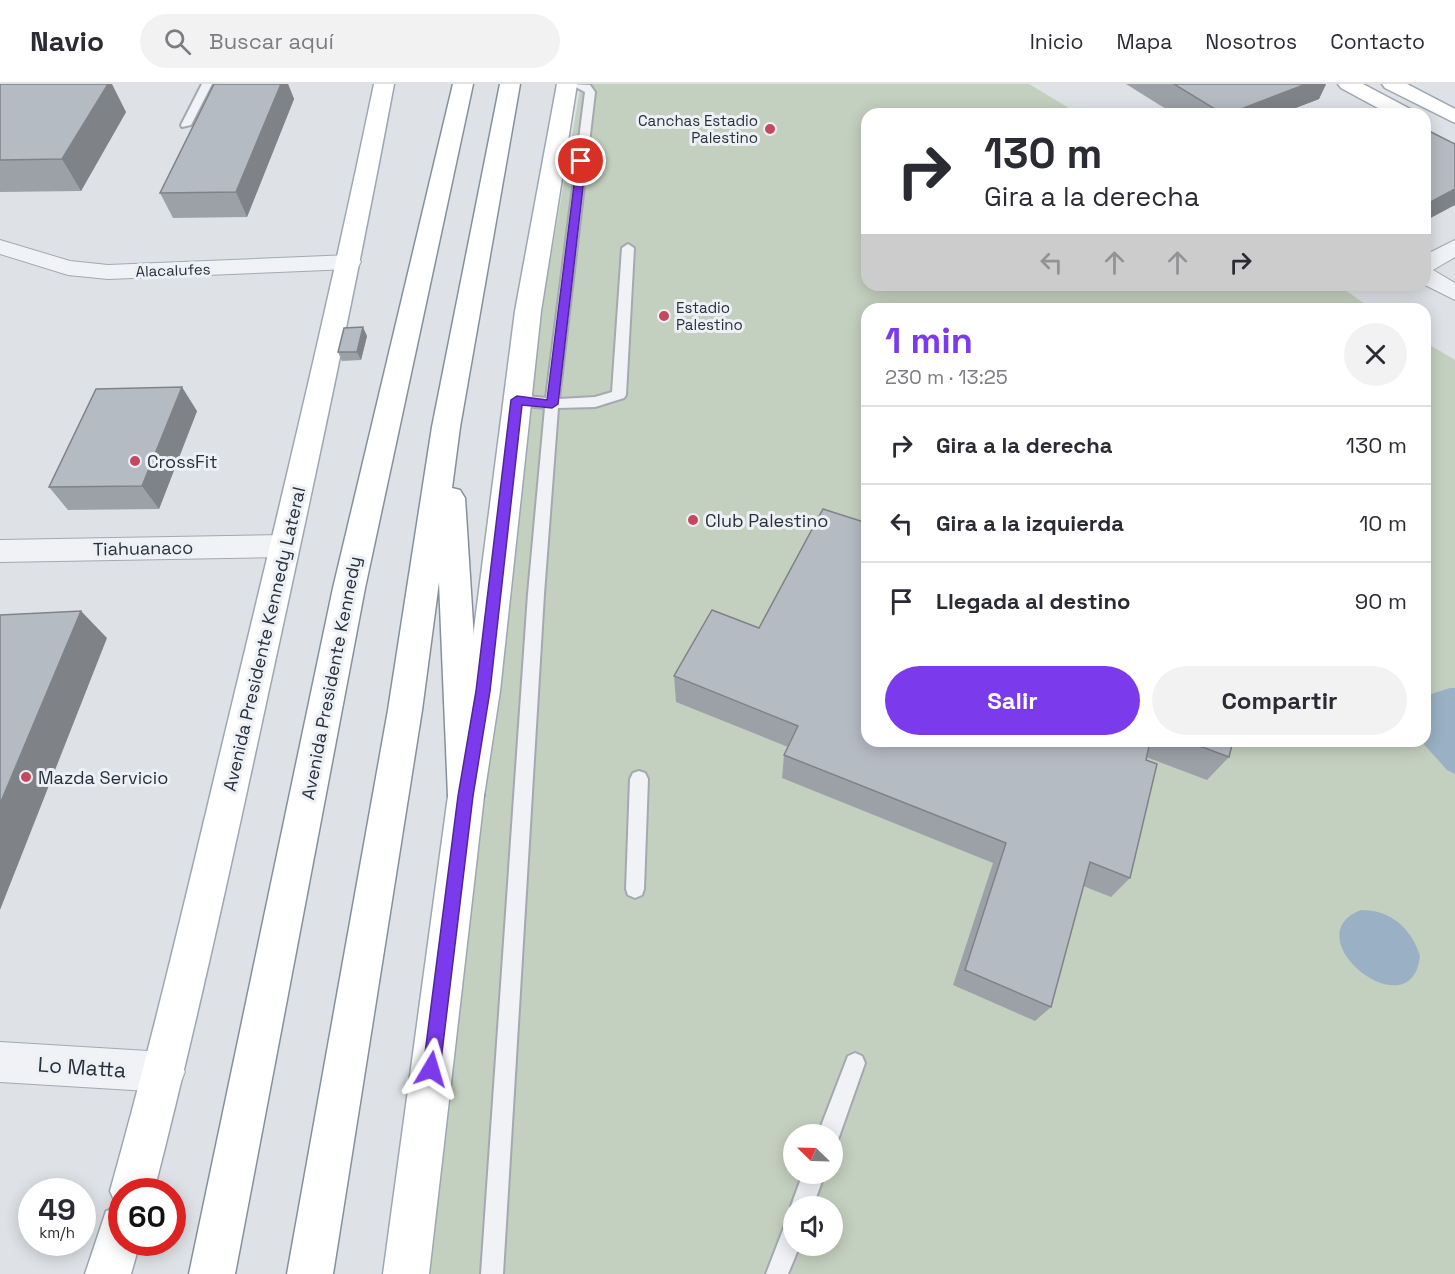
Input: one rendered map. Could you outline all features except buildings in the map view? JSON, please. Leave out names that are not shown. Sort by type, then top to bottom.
[{"type":"main road","name":"Avenida Presidente Kennedy Lateral","points":[[136,1178],[165,1072],[286,546],[350,262],[384,84]]},
{"type":"main road","name":"Avenida Presidente Kennedy","points":[[212,1274],[349,588],[463,84]]},
{"type":"main road","points":[[310,1274],[405,710],[446,427],[510,84]]},
{"type":"main road","points":[[406,1274],[465,796],[483,691],[517,400],[541,226],[567,84]]},
{"type":"main road","points":[[1348,84],[1394,108]]},
{"type":"main road","points":[[1392,84],[1455,117]]},
{"type":"main road","points":[[446,427],[465,796]]},
{"type":"main road","points":[[108,1274],[113,1256]]},
{"type":"street","name":"Alacalufes","points":[[0,247],[68,267],[108,272],[350,262]]},
{"type":"street","points":[[1431,261],[1455,247]]},
{"type":"street","points":[[1431,280],[1455,294]]},
{"type":"street","name":"Tiahuanaco","points":[[0,551],[286,546]]},
{"type":"street","name":"Lo Matta","points":[[0,1062],[165,1072]]},
{"type":"lane","points":[[186,125],[207,84]]},
{"type":"lane","points":[[492,1274],[536,594],[552,404],[590,92],[586,87],[575,84]]},
{"type":"lane","points":[[517,400],[552,404],[607,400],[619,395],[628,248]]},
{"type":"lane","points":[[635,889],[639,779]]},
{"type":"lane","points":[[833,1124],[855,1063]]},
{"type":"lane","points":[[777,1274],[784,1256]]},
{"type":"green space","name":"Club Palestino","points":[[581,84],[1029,84],[1069,108],[861,108],[861,291],[1346,291],[1364,303],[861,303],[861,747],[1431,747],[1431,346],[1455,360],[1455,1274],[416,1274],[500,680],[543,303]]},
{"type":"water","points":[[1455,688],[1455,774],[1447,770],[1426,747],[1431,747],[1431,694]]},
{"type":"water","points":[[1361,910],[1382,913],[1405,929],[1420,956],[1412,977],[1398,985],[1379,982],[1361,972],[1347,957],[1340,939],[1343,923]]},
{"type":"place","name":"Canchas Estadio Palestino","points":[[770,129]]},
{"type":"place","name":"Estadio Palestino","points":[[664,316]]},
{"type":"place","name":"CrossFit","points":[[135,461]]},
{"type":"place","name":"Club Palestino","points":[[693,520]]},
{"type":"place","name":"Mazda Servicio","points":[[26,777]]},
{"type":"route","points":[[431,1069],[465,796],[483,691],[517,400],[552,404],[581,161]]}]
